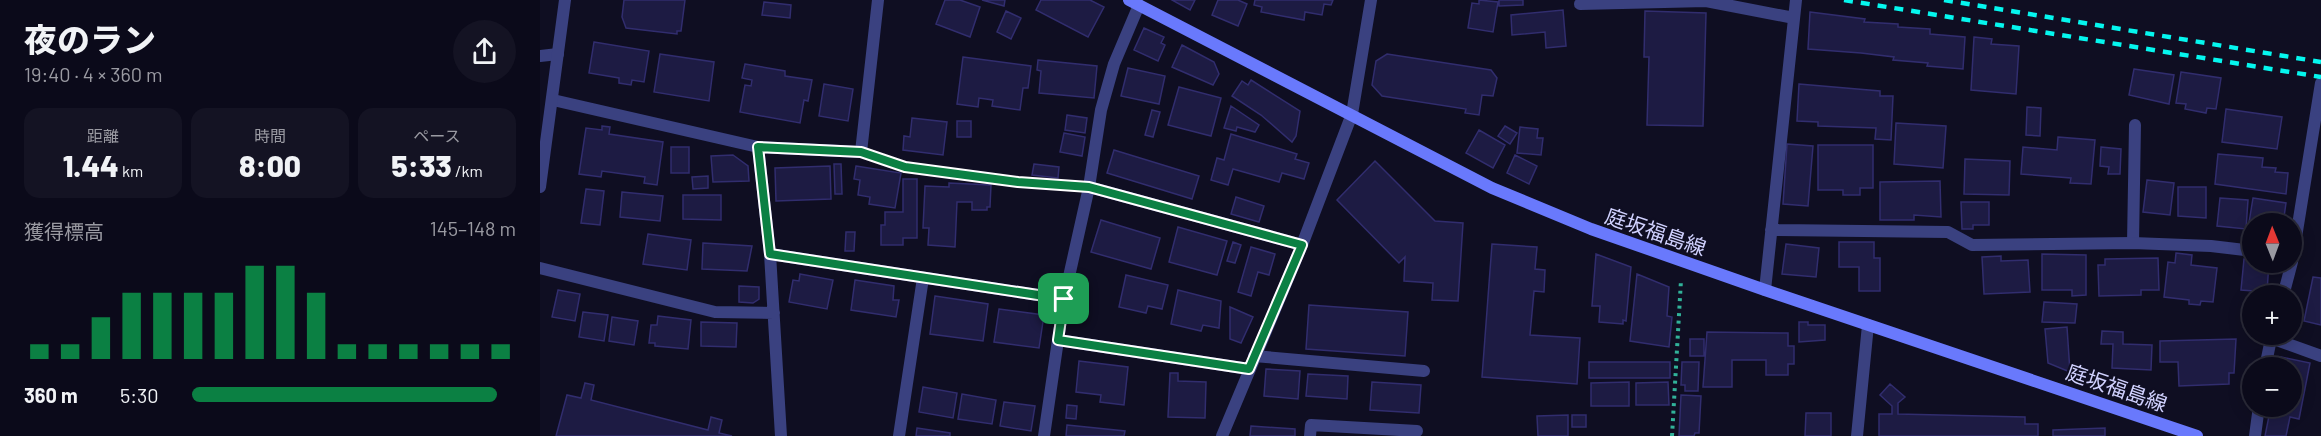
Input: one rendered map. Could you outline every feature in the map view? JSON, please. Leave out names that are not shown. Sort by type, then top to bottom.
[{"type":"main road","name":"庭坂福島線","points":[[1134,3],[1353,114],[1492,188],[1540,210],[1765,290],[2197,436]]},
{"type":"street","points":[[540,187],[565,0]]},
{"type":"street","points":[[553,100],[758,147],[861,152],[878,0]]},
{"type":"street","points":[[1222,436],[1302,245],[1353,114],[1371,0]]},
{"type":"street","points":[[1765,290],[1796,0]]},
{"type":"street","points":[[1580,4],[1706,1],[1794,18]]},
{"type":"street","points":[[1044,436],[1064,299],[1089,187],[1101,110],[1134,3]]},
{"type":"street","points":[[540,56],[558,54]]},
{"type":"street","points":[[2300,213],[2321,83]]},
{"type":"street","points":[[2133,243],[2135,125]]},
{"type":"street","points":[[758,147],[770,254],[782,436]]},
{"type":"street","points":[[1089,187],[1302,245]]},
{"type":"street","points":[[1771,230],[1948,232],[1972,245],[2133,243],[2242,250]]},
{"type":"street","points":[[770,254],[1064,299]]},
{"type":"street","points":[[540,268],[715,312],[774,313]]},
{"type":"street","points":[[899,436],[923,278]]},
{"type":"street","points":[[1857,436],[1868,325]]},
{"type":"street","points":[[1058,340],[1249,369]]},
{"type":"street","points":[[2294,345],[2321,356]]},
{"type":"street","points":[[1254,356],[1424,371]]},
{"type":"street","points":[[2255,436],[2258,417]]},
{"type":"street","points":[[1310,436],[1311,425],[1417,431]]},
{"type":"path","points":[[861,152],[905,167],[1018,182],[1089,187]]},
{"type":"path","points":[[1672,436],[1682,261]]},
{"type":"building","points":[[624,0],[685,0],[681,31],[677,31],[677,34],[626,28],[622,17]]},
{"type":"building","points":[[945,0],[960,0],[980,7],[970,37],[936,24]]},
{"type":"building","points":[[982,0],[1005,0],[1004,6]]},
{"type":"building","points":[[1041,0],[1090,0],[1104,7],[1088,37],[1036,10]]},
{"type":"building","points":[[1172,0],[1195,0],[1190,10]]},
{"type":"building","points":[[1218,0],[1238,0],[1247,4],[1238,26],[1212,15]]},
{"type":"building","points":[[1255,0],[1333,0],[1331,5],[1324,4],[1322,15],[1305,12],[1304,20],[1261,12],[1262,7],[1254,5]]},
{"type":"building","points":[[1479,0],[1498,2],[1493,32],[1468,28],[1472,3],[1479,4]]},
{"type":"building","points":[[1499,0],[1523,0],[1523,5],[1499,6]]},
{"type":"building","points":[[764,2],[791,5],[790,18],[762,15]]},
{"type":"building","points":[[1563,10],[1566,46],[1546,48],[1545,32],[1512,35],[1511,15]]},
{"type":"building","points":[[1006,11],[1021,18],[1011,39],[997,32]]},
{"type":"building","points":[[1645,11],[1706,13],[1703,126],[1647,125],[1649,57],[1644,57]]},
{"type":"building","points":[[1810,12],[1865,19],[1864,22],[1898,24],[1898,27],[1930,29],[1930,34],[1965,37],[1963,69],[1927,66],[1928,63],[1893,60],[1894,57],[1808,49]]},
{"type":"building","points":[[1144,28],[1164,37],[1161,43],[1165,45],[1158,61],[1134,50]]},
{"type":"building","points":[[1974,37],[1992,39],[1991,44],[2019,46],[2016,94],[1971,90]]},
{"type":"building","points":[[594,42],[649,51],[644,82],[632,80],[631,85],[619,83],[619,78],[589,73]]},
{"type":"building","points":[[1182,45],[1214,62],[1219,74],[1213,85],[1172,67]]},
{"type":"building","points":[[660,54],[714,62],[709,101],[654,92]]},
{"type":"building","points":[[1387,54],[1491,70],[1497,78],[1493,96],[1482,95],[1479,115],[1465,113],[1466,109],[1382,96],[1372,85],[1376,61]]},
{"type":"building","points":[[963,57],[1031,66],[1028,88],[1023,88],[1020,110],[992,106],[993,100],[979,98],[978,107],[957,104]]},
{"type":"building","points":[[1038,60],[1097,66],[1094,98],[1039,93],[1041,71],[1037,70]]},
{"type":"building","points":[[745,64],[785,71],[785,76],[812,80],[808,101],[804,100],[800,123],[740,112],[745,85],[751,86],[752,80],[742,78]]},
{"type":"building","points":[[1128,68],[1165,76],[1159,104],[1121,96]]},
{"type":"building","points":[[2134,69],[2174,75],[2169,104],[2129,95]]},
{"type":"building","points":[[2181,72],[2221,78],[2216,109],[2207,108],[2206,113],[2185,109],[2186,104],[2176,103]]},
{"type":"building","points":[[1251,80],[1300,111],[1296,136],[1292,142],[1261,115],[1232,96],[1242,81],[1248,85]]},
{"type":"building","points":[[824,84],[853,89],[848,121],[819,116]]},
{"type":"building","points":[[1799,84],[1880,91],[1880,96],[1893,96],[1891,140],[1875,139],[1876,128],[1818,126],[1818,122],[1797,121]]},
{"type":"building","points":[[1179,87],[1221,98],[1211,136],[1168,125]]},
{"type":"building","points":[[1231,106],[1259,125],[1255,132],[1237,127],[1236,131],[1224,128]]},
{"type":"building","points":[[2027,107],[2041,108],[2040,136],[2026,135]]},
{"type":"building","points":[[2226,109],[2282,117],[2277,149],[2222,142]]},
{"type":"building","points":[[1152,110],[1160,112],[1153,137],[1145,135]]},
{"type":"building","points":[[1067,115],[1087,118],[1085,133],[1065,130]]},
{"type":"building","points":[[912,118],[947,122],[943,155],[903,150],[904,136],[910,137]]},
{"type":"building","points":[[957,121],[971,121],[971,137],[957,137]]},
{"type":"building","points":[[1896,123],[1946,126],[1943,168],[1894,164]]},
{"type":"building","points":[[602,126],[610,127],[609,134],[663,142],[657,185],[644,183],[645,177],[602,171],[601,177],[579,174],[586,128],[602,130]]},
{"type":"building","points":[[1505,126],[1517,133],[1510,144],[1498,136]]},
{"type":"building","points":[[1520,127],[1538,129],[1537,138],[1543,138],[1541,155],[1517,153]]},
{"type":"building","points":[[1479,130],[1505,145],[1493,168],[1466,153]]},
{"type":"building","points":[[1064,133],[1085,137],[1082,156],[1060,152]]},
{"type":"building","points":[[1231,134],[1297,154],[1295,159],[1309,163],[1304,179],[1282,173],[1279,182],[1233,169],[1228,185],[1211,180],[1217,158],[1224,160]]},
{"type":"building","points":[[2058,137],[2095,140],[2091,184],[2070,183],[2071,178],[2021,174],[2023,147],[2057,150]]},
{"type":"building","points":[[1787,144],[1813,146],[1808,206],[1783,204]]},
{"type":"building","points":[[1818,145],[1873,145],[1873,188],[1860,188],[1860,195],[1843,195],[1843,190],[1818,190]]},
{"type":"building","points":[[671,147],[689,147],[689,173],[671,173]]},
{"type":"building","points":[[2101,147],[2121,149],[2120,174],[2108,174],[2109,167],[2100,166]]},
{"type":"building","points":[[1114,150],[1199,176],[1192,199],[1107,173]]},
{"type":"building","points":[[2218,154],[2263,158],[2262,167],[2276,168],[2275,172],[2288,173],[2286,194],[2215,184]]},
{"type":"building","points":[[733,155],[748,166],[749,181],[713,182],[711,156]]},
{"type":"building","points":[[1515,155],[1537,166],[1529,184],[1507,173]]},
{"type":"building","points":[[1965,159],[2010,161],[2009,195],[1964,194]]},
{"type":"building","points":[[1375,161],[1435,221],[1463,223],[1458,301],[1432,300],[1433,283],[1404,281],[1405,257],[1399,263],[1337,200]]},
{"type":"building","points":[[834,164],[841,164],[842,194],[835,194]]},
{"type":"building","points":[[1034,164],[1059,167],[1058,178],[1032,175]]},
{"type":"building","points":[[830,166],[831,199],[776,201],[775,168]]},
{"type":"building","points":[[856,166],[901,173],[895,208],[869,204],[870,197],[858,195],[860,180],[854,179]]},
{"type":"building","points":[[708,176],[708,188],[693,189],[692,177]]},
{"type":"building","points":[[903,179],[917,179],[917,238],[903,238],[903,245],[881,245],[881,225],[885,225],[885,212],[903,212]]},
{"type":"building","points":[[2147,180],[2174,183],[2170,215],[2143,212]]},
{"type":"building","points":[[1940,181],[1941,217],[1914,215],[1914,220],[1880,220],[1880,182]]},
{"type":"building","points":[[949,183],[991,185],[990,207],[987,207],[987,210],[972,210],[972,202],[957,202],[955,247],[928,245],[929,228],[923,228],[925,186],[949,187]]},
{"type":"building","points":[[2178,187],[2206,187],[2206,218],[2178,216]]},
{"type":"building","points":[[586,189],[604,191],[600,225],[581,223]]},
{"type":"building","points":[[622,192],[663,196],[660,221],[620,217]]},
{"type":"building","points":[[683,195],[721,195],[721,220],[683,219]]},
{"type":"building","points":[[1236,197],[1264,206],[1259,222],[1231,214]]},
{"type":"building","points":[[2220,198],[2248,200],[2247,213],[2242,213],[2242,229],[2217,226]]},
{"type":"building","points":[[2253,198],[2286,203],[2285,213],[2251,213]]},
{"type":"building","points":[[1961,202],[1989,202],[1989,225],[1973,225],[1973,229],[1962,229]]},
{"type":"building","points":[[1101,220],[1160,238],[1151,269],[1091,252]]},
{"type":"building","points":[[1178,227],[1227,241],[1217,275],[1169,262]]},
{"type":"building","points":[[846,232],[855,232],[854,251],[845,251]]},
{"type":"building","points":[[648,234],[691,240],[687,270],[643,264]]},
{"type":"building","points":[[1233,242],[1241,245],[1235,263],[1227,261]]},
{"type":"building","points":[[1839,242],[1874,242],[1874,258],[1880,258],[1880,291],[1859,291],[1859,267],[1839,267]]},
{"type":"building","points":[[703,243],[752,246],[747,271],[702,269]]},
{"type":"building","points":[[1492,244],[1537,247],[1535,269],[1545,270],[1544,292],[1534,291],[1530,335],[1580,338],[1577,384],[1482,377]]},
{"type":"building","points":[[1786,244],[1819,248],[1816,277],[1782,274]]},
{"type":"building","points":[[1251,247],[1275,254],[1269,275],[1258,272],[1251,296],[1238,292]]},
{"type":"building","points":[[2176,253],[2192,255],[2191,265],[2217,268],[2213,302],[2201,301],[2200,305],[2189,304],[2189,300],[2164,297],[2168,262],[2175,263]]},
{"type":"building","points":[[1596,254],[1631,267],[1626,321],[1623,320],[1623,324],[1599,322],[1600,306],[1592,306]]},
{"type":"building","points":[[2042,254],[2086,255],[2086,295],[2072,296],[2072,290],[2042,290]]},
{"type":"building","points":[[2001,256],[2001,261],[2028,260],[2030,292],[1984,294],[1982,257]]},
{"type":"building","points":[[2158,258],[2159,290],[2141,290],[2141,295],[2099,296],[2098,265],[2105,265],[2105,259]]},
{"type":"building","points":[[2243,273],[2268,273],[2267,285],[2242,285],[2241,290]]},
{"type":"building","points":[[800,274],[833,280],[827,309],[789,302],[793,280],[799,281]]},
{"type":"building","points":[[1637,274],[1669,287],[1667,316],[1672,317],[1669,347],[1630,341]]},
{"type":"building","points":[[1126,275],[1168,285],[1162,309],[1148,306],[1146,313],[1119,307]]},
{"type":"building","points":[[2313,277],[2321,278],[2321,325],[2304,321]]},
{"type":"building","points":[[855,280],[894,286],[893,300],[899,300],[896,317],[851,310]]},
{"type":"building","points":[[739,286],[759,287],[759,299],[753,303],[739,302]]},
{"type":"building","points":[[558,290],[580,294],[575,321],[552,317]]},
{"type":"building","points":[[1178,290],[1221,301],[1219,328],[1203,325],[1201,331],[1171,324]]},
{"type":"building","points":[[935,296],[988,304],[983,341],[930,334]]},
{"type":"building","points":[[2044,302],[2077,304],[2075,323],[2042,322]]},
{"type":"building","points":[[1309,305],[1408,312],[1405,356],[1306,349]]},
{"type":"building","points":[[1230,307],[1253,317],[1241,343],[1230,339]]},
{"type":"building","points":[[999,309],[1044,315],[1039,348],[994,342]]},
{"type":"building","points":[[583,312],[608,315],[604,341],[579,337]]},
{"type":"building","points":[[658,316],[691,320],[688,349],[655,346],[655,343],[649,343],[651,325],[657,325]]},
{"type":"building","points":[[612,317],[638,321],[634,345],[609,341]]},
{"type":"building","points":[[701,322],[737,323],[736,347],[701,346]]},
{"type":"building","points":[[1799,322],[1808,322],[1808,325],[1825,325],[1825,340],[1799,342]]},
{"type":"building","points":[[2067,327],[2070,372],[2048,363],[2045,329]]},
{"type":"building","points":[[2102,331],[2123,332],[2123,344],[2152,345],[2151,370],[2112,368],[2113,344],[2101,344]]},
{"type":"building","points":[[1707,332],[1788,333],[1788,346],[1794,346],[1794,364],[1788,364],[1788,375],[1766,375],[1766,360],[1732,360],[1732,387],[1703,387]]},
{"type":"building","points":[[1690,339],[1704,339],[1704,356],[1690,356]]},
{"type":"building","points":[[2236,339],[2234,373],[2229,373],[2229,384],[2179,386],[2178,362],[2160,362],[2160,341]]},
{"type":"building","points":[[1079,361],[1128,367],[1124,405],[1100,402],[1101,395],[1076,392]]},
{"type":"building","points":[[2302,361],[2310,363],[2302,404]]},
{"type":"building","points":[[1589,362],[1670,362],[1670,378],[1589,378]]},
{"type":"building","points":[[1682,362],[1699,362],[1698,391],[1685,391],[1685,385],[1681,385]]},
{"type":"building","points":[[1266,369],[1300,371],[1298,399],[1264,396]]},
{"type":"building","points":[[1170,373],[1178,373],[1178,381],[1206,382],[1205,418],[1168,417]]},
{"type":"building","points":[[1308,374],[1348,376],[1347,399],[1306,396]]},
{"type":"building","points":[[1372,382],[1421,385],[1419,413],[1370,410]]},
{"type":"building","points":[[1629,382],[1629,406],[1591,406],[1591,383]]},
{"type":"building","points":[[1668,382],[1669,405],[1636,405],[1636,383]]},
{"type":"building","points":[[585,383],[594,385],[591,400],[708,430],[711,417],[722,420],[719,433],[732,436],[556,436],[567,395],[581,398]]},
{"type":"building","points":[[1890,384],[1905,397],[1898,403],[1898,414],[2025,417],[2025,424],[2038,424],[2038,436],[1879,436],[1879,414],[1892,414],[1892,406],[1880,395]]},
{"type":"building","points":[[923,387],[957,393],[953,418],[919,412]]},
{"type":"building","points":[[962,394],[996,400],[992,424],[958,419]]},
{"type":"building","points":[[1681,395],[1701,396],[1699,433],[1695,433],[1694,436],[1679,436]]},
{"type":"building","points":[[1004,402],[1035,406],[1031,431],[1000,426]]},
{"type":"building","points":[[1067,405],[1077,406],[1076,419],[1066,418]]},
{"type":"building","points":[[1806,413],[1831,413],[1831,436],[1805,436]]},
{"type":"building","points":[[1568,415],[1568,436],[1538,436],[1537,416]]},
{"type":"building","points":[[1572,415],[1586,415],[1586,427],[1572,427]]},
{"type":"building","points":[[2269,417],[2290,417],[2286,436],[2265,436]]},
{"type":"building","points":[[1067,425],[1125,431],[1124,436],[1066,436]]},
{"type":"building","points":[[1251,426],[1295,429],[1295,436],[1250,436]]},
{"type":"building","points":[[917,428],[950,433],[950,436],[916,436]]},
{"type":"building","points":[[2105,428],[2105,436],[2053,436],[2053,430]]},
{"type":"railway","points":[[1844,0],[2321,77]]},
{"type":"railway","points":[[1944,0],[2321,62]]},
{"type":"route","points":[[758,147],[861,152],[905,167],[1018,182],[1089,187],[1302,245],[1249,369],[1058,340],[1064,299],[770,254],[758,147]]}]
